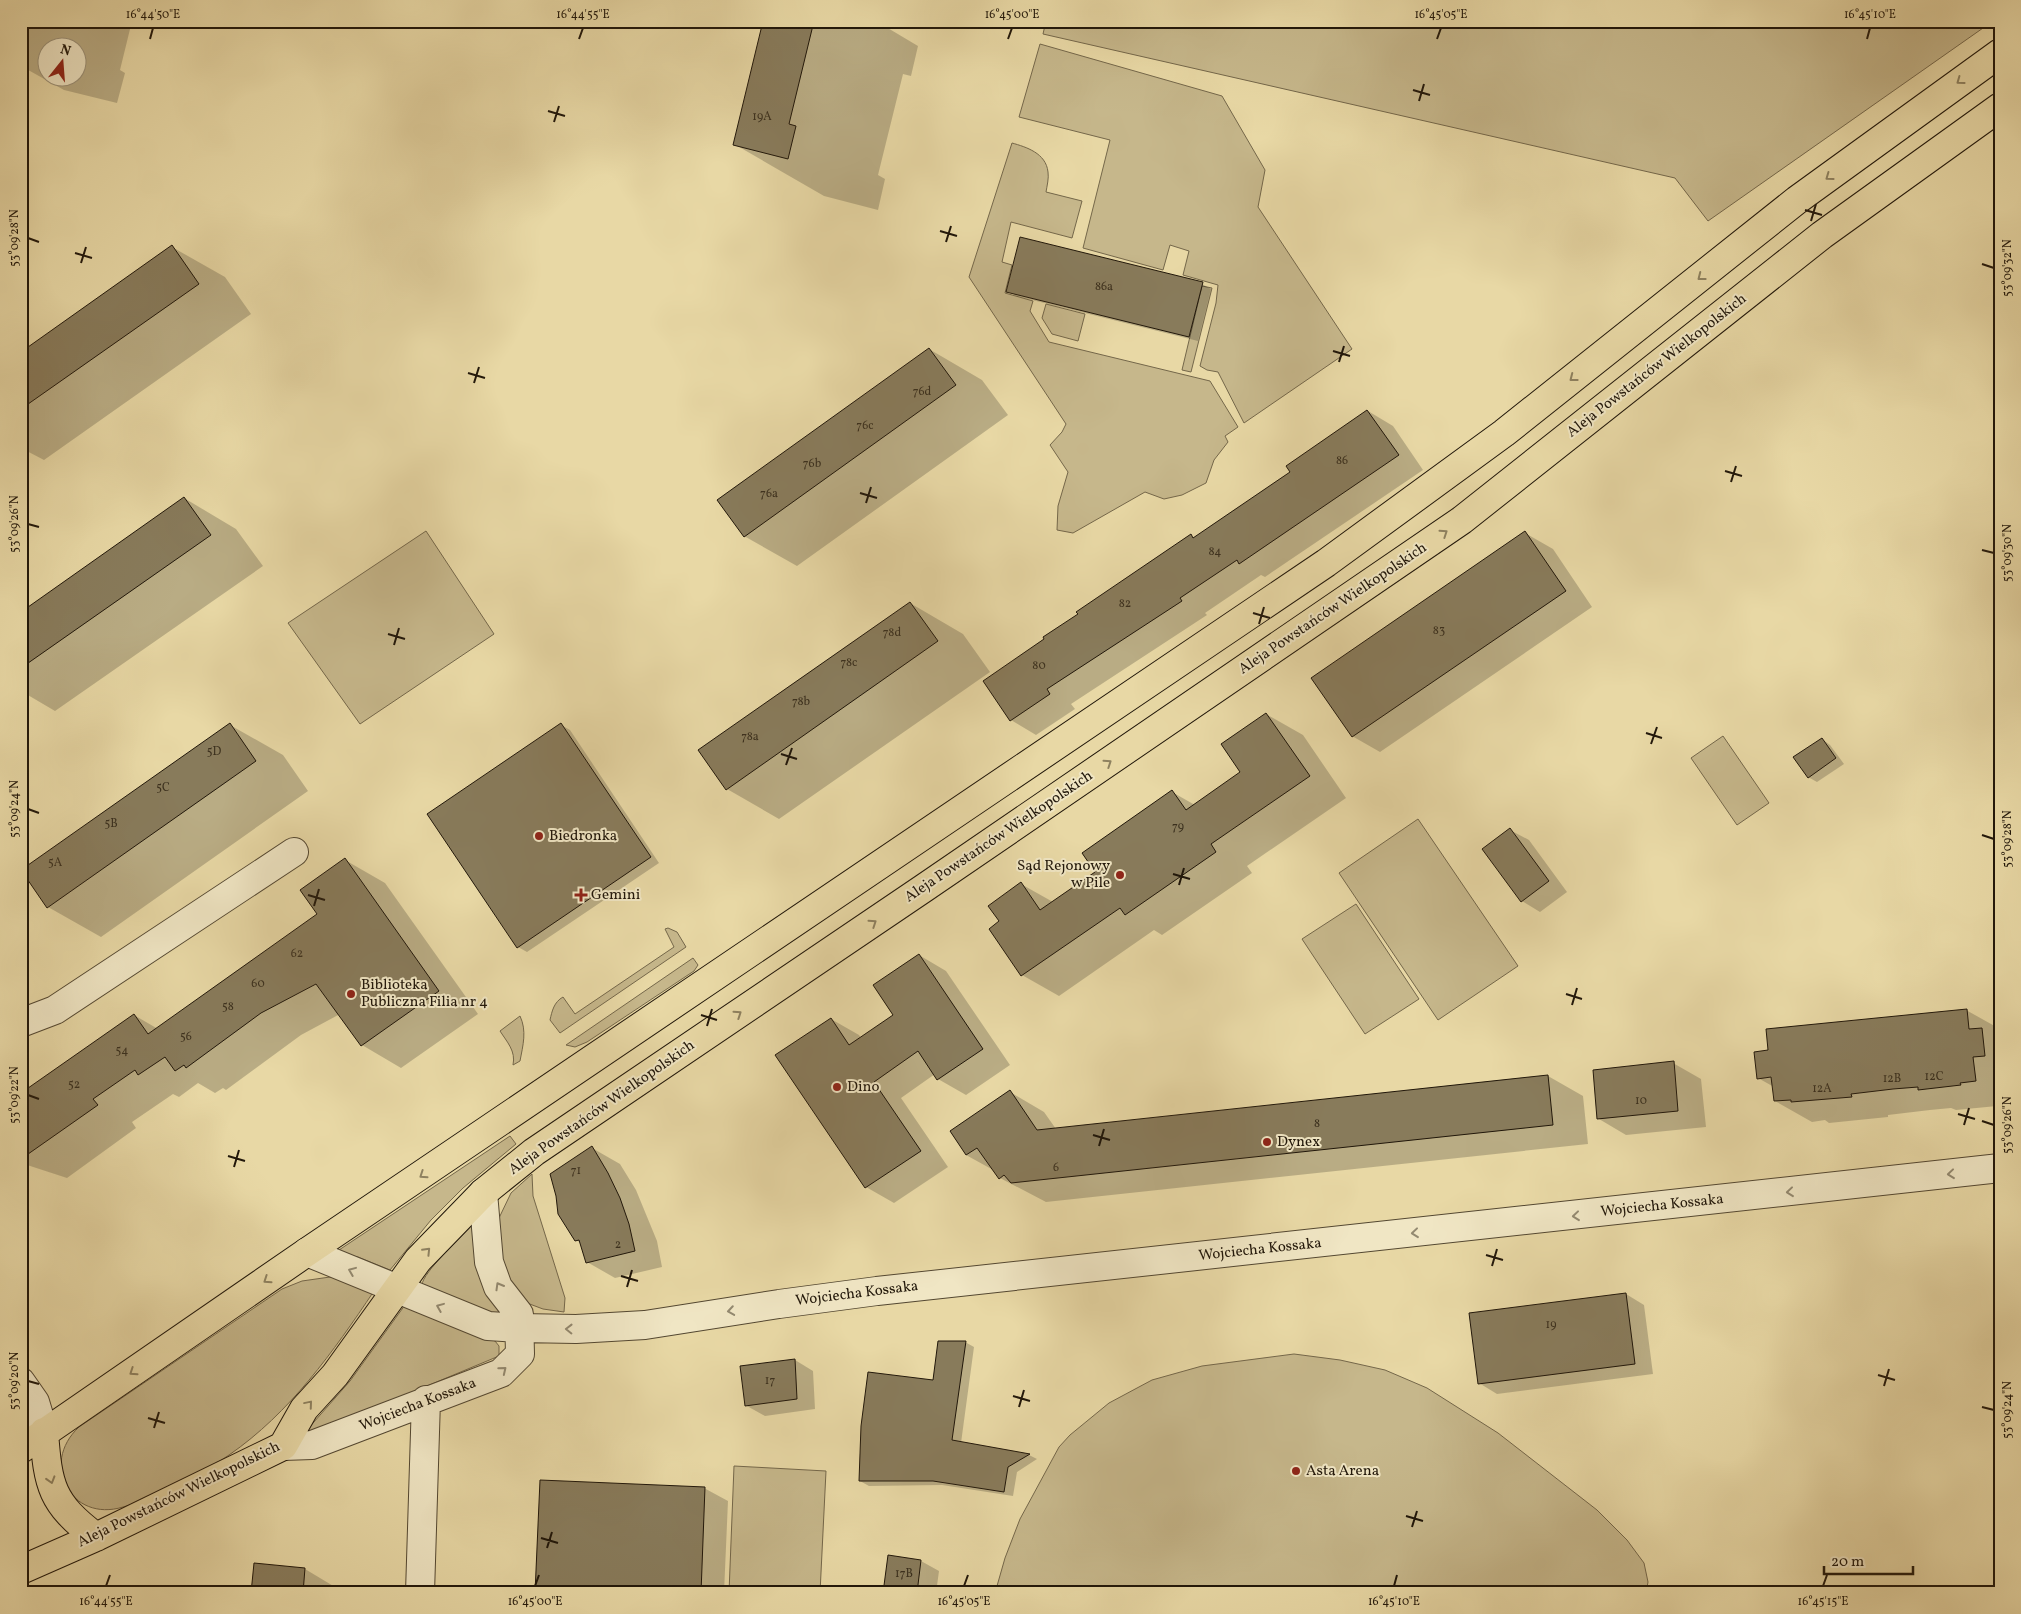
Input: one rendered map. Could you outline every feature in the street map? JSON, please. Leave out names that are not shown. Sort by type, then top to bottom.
[{"type":"main road","points":[[21,1449],[307,1252],[1326,563],[1504,433],[1797,200],[2000,53]]},
{"type":"main road","name":"Aleja Powstańców Wielkopolskich","points":[[21,1570],[96,1537],[283,1446],[304,1409],[334,1376],[418,1260],[483,1192],[534,1152],[1462,520],[1822,235],[2000,107]]},
{"type":"main road","points":[[44,1432],[47,1468],[56,1498],[74,1520],[96,1537]]},
{"type":"street","points":[[21,1023],[55,1010],[294,852]]},
{"type":"street","name":"Wojciecha Kossaka","points":[[307,1252],[488,1326],[576,1329],[645,1325],[779,1304],[877,1292],[2000,1168]]},
{"type":"street","name":"Wojciecha Kossaka","points":[[283,1446],[312,1445],[501,1373],[520,1354],[518,1314],[498,1286],[491,1268],[487,1249],[483,1192]]},
{"type":"street","points":[[21,1382],[35,1402],[44,1432]]},
{"type":"street","points":[[420,1593],[426,1400]]},
{"type":"shaded area","points":[[1046,21],[1993,21],[1708,221],[1675,178],[1043,34]]},
{"type":"shaded area","points":[[1040,44],[1222,96],[1265,170],[1258,207],[1352,349],[1244,423],[1218,372],[1207,370],[1200,366],[1216,303],[1218,285],[1183,275],[1189,251],[1170,245],[1163,270],[1083,248],[1110,140],[1019,117]]},
{"type":"shaded area","points":[[1012,143],[1034,152],[1044,160],[1048,174],[1046,192],[1082,201],[1072,238],[1011,222],[1002,262],[1012,265],[1005,293],[1033,301],[1030,311],[1049,342],[1210,381],[1238,427],[1225,436],[1228,442],[1214,460],[1206,483],[1182,495],[1164,499],[1145,492],[1073,533],[1057,530],[1058,506],[1068,472],[1050,445],[1062,432],[1066,424],[969,277]]},
{"type":"shaded area","points":[[1202,286],[1212,288],[1191,372],[1182,370]]},
{"type":"shaded area","points":[[1046,304],[1085,314],[1078,341],[1052,334],[1042,318]]},
{"type":"shaded area","points":[[426,531],[494,634],[360,724],[288,623]]},
{"type":"shaded area","points":[[1723,736],[1769,803],[1737,825],[1691,758]]},
{"type":"shaded area","points":[[1418,819],[1518,966],[1438,1020],[1339,873]]},
{"type":"shaded area","points":[[1356,904],[1419,999],[1365,1034],[1302,939]]},
{"type":"shaded area","points":[[668,928],[677,932],[686,947],[560,1033],[550,1020],[557,1001],[563,997],[575,1014],[674,947],[665,929]]},
{"type":"shaded area","points":[[693,958],[698,965],[694,971],[587,1042],[575,1047],[566,1045]]},
{"type":"shaded area","points":[[520,1016],[524,1033],[523,1044],[520,1061],[513,1065],[512,1051],[500,1031]]},
{"type":"shaded area","points":[[510,1136],[516,1144],[463,1188],[431,1220],[390,1270],[358,1257],[340,1254],[339,1250]]},
{"type":"shaded area","points":[[532,1174],[533,1196],[565,1298],[564,1312],[543,1309],[527,1303],[504,1278],[499,1218],[511,1193]]},
{"type":"shaded area","points":[[474,1223],[474,1250],[477,1261],[504,1315],[503,1318],[422,1285],[424,1279],[436,1263]]},
{"type":"shaded area","points":[[330,1277],[344,1279],[374,1291],[343,1336],[309,1380],[272,1420],[251,1438],[211,1466],[152,1496],[123,1507],[105,1510],[89,1506],[76,1498],[66,1487],[62,1473],[62,1457],[67,1442],[79,1427],[282,1289],[302,1281]]},
{"type":"shaded area","points":[[405,1305],[495,1341],[499,1346],[499,1356],[312,1434],[306,1431],[350,1381]]},
{"type":"shaded area","name":"Asta Arena","points":[[1294,1354],[1340,1360],[1385,1370],[1427,1388],[1498,1433],[1597,1510],[1627,1540],[1644,1563],[1648,1582],[1646,1593],[995,1593],[1005,1558],[1020,1519],[1059,1447],[1070,1435],[1109,1403],[1152,1380],[1202,1366]]},
{"type":"shaded area","points":[[734,1466],[826,1471],[820,1593],[729,1593]]},
{"type":"building","points":[[763,21],[814,21],[789,124],[796,126],[788,159],[733,145]]},
{"type":"building","points":[[1020,237],[1203,282],[1189,337],[1006,292]]},
{"type":"building","points":[[172,245],[199,284],[21,409],[21,352]]},
{"type":"building","points":[[929,348],[956,385],[744,537],[717,500]]},
{"type":"building","points":[[1367,410],[1399,455],[1239,564],[1237,560],[1180,598],[1182,601],[1047,689],[1050,694],[1010,721],[983,681],[1078,614],[1076,612],[1191,534],[1193,538],[1290,472],[1286,466]]},
{"type":"building","points":[[184,497],[211,535],[21,668],[21,612]]},
{"type":"building","points":[[1525,531],[1566,591],[1352,737],[1311,678]]},
{"type":"building","points":[[910,602],[938,641],[726,790],[698,750]]},
{"type":"building","points":[[1266,713],[1310,776],[1211,844],[1216,852],[1125,915],[1120,908],[1021,976],[989,929],[999,921],[988,906],[1021,882],[1040,910],[1095,872],[1082,853],[1172,790],[1186,810],[1240,772],[1221,744]]},
{"type":"building","points":[[230,723],[256,761],[47,908],[21,870]]},
{"type":"building","name":"Biedronka","points":[[561,723],[651,857],[517,948],[427,814]]},
{"type":"building","points":[[1822,738],[1836,758],[1808,778],[1793,757]]},
{"type":"building","points":[[1510,828],[1549,881],[1521,902],[1482,849]]},
{"type":"building","points":[[345,858],[439,991],[361,1046],[316,984],[261,1013],[186,1068],[184,1065],[175,1071],[165,1057],[138,1075],[135,1070],[93,1099],[98,1105],[21,1159],[21,1093],[134,1014],[148,1034],[317,914],[300,890]]},
{"type":"building","points":[[919,954],[983,1049],[937,1080],[918,1051],[874,1082],[921,1151],[865,1188],[775,1055],[831,1018],[849,1045],[893,1015],[873,985]]},
{"type":"building","points":[[1967,1009],[1969,1029],[1982,1028],[1985,1056],[1973,1057],[1976,1081],[1960,1083],[1961,1085],[1918,1090],[1918,1087],[1893,1089],[1851,1094],[1852,1097],[1791,1102],[1791,1100],[1774,1101],[1771,1077],[1757,1079],[1754,1052],[1768,1050],[1766,1029]]},
{"type":"building","points":[[1674,1061],[1678,1111],[1597,1119],[1593,1070]]},
{"type":"building","points":[[1548,1075],[1553,1125],[1011,1183],[1004,1175],[999,1179],[977,1148],[966,1155],[950,1131],[1010,1090],[1037,1130]]},
{"type":"building","points":[[592,1146],[620,1198],[629,1224],[635,1251],[586,1263],[579,1240],[575,1241],[558,1214],[556,1196],[550,1174]]},
{"type":"building","points":[[1626,1293],[1635,1364],[1478,1384],[1469,1313]]},
{"type":"building","points":[[938,1341],[966,1341],[952,1440],[1030,1454],[1008,1467],[1004,1492],[933,1481],[859,1481],[861,1426],[868,1372],[933,1380]]},
{"type":"building","points":[[795,1359],[797,1399],[745,1406],[740,1366]]},
{"type":"building","points":[[540,1480],[705,1487],[701,1593],[535,1593]]},
{"type":"building","points":[[888,1555],[921,1560],[917,1593],[883,1593]]},
{"type":"building","points":[[254,1563],[305,1568],[303,1593],[251,1593]]},
{"type":"place","name":"Biedronka","points":[[539,836]]},
{"type":"place","name":"Sąd Rejonowy w Pile","points":[[1120,875]]},
{"type":"place","name":"Gemini","points":[[581,895]]},
{"type":"place","name":"Biblioteka Publiczna Filia nr 4","points":[[351,994]]},
{"type":"place","name":"Dino","points":[[837,1087]]},
{"type":"place","name":"Dynex","points":[[1267,1142]]},
{"type":"place","name":"Asta Arena","points":[[1296,1471]]}]
